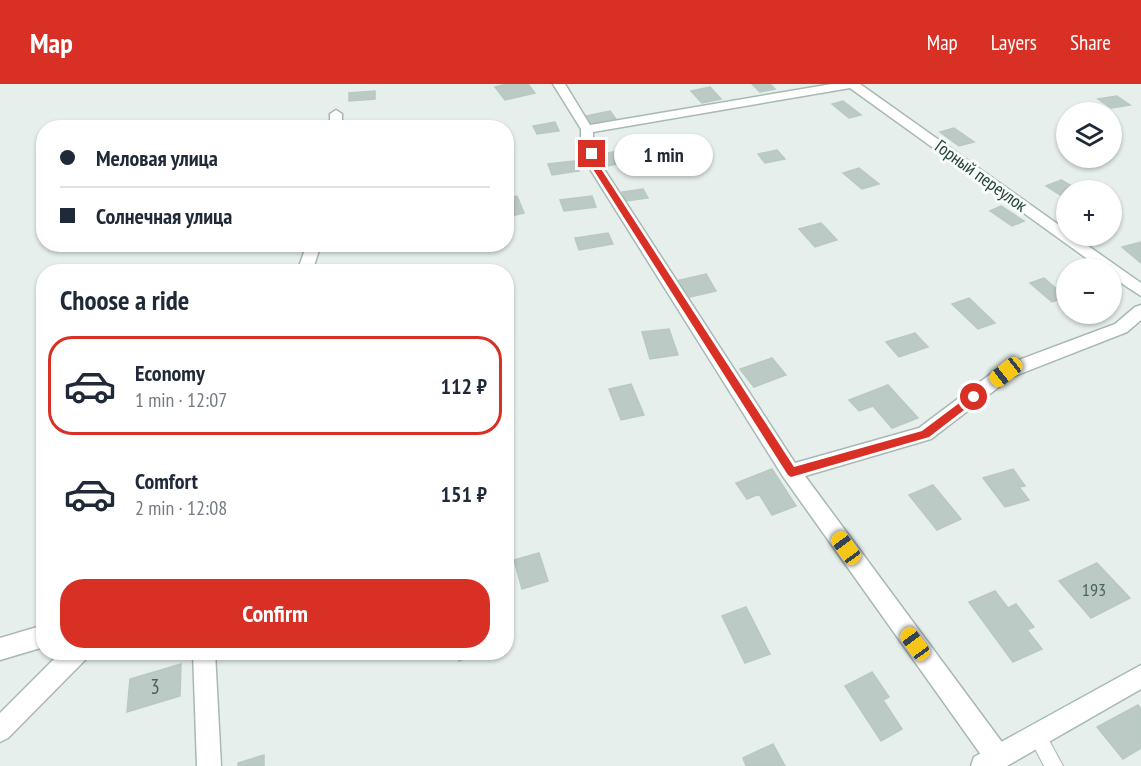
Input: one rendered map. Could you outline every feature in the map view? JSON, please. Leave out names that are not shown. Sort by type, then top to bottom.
[{"type":"street","points":[[559,84],[587,129],[587,139],[597,169],[791,472],[991,762],[1141,676]]},
{"type":"street","points":[[587,129],[852,84]]},
{"type":"street","name":"Горный переулок","points":[[852,84],[1096,258]]},
{"type":"street","points":[[336,114],[336,120]]},
{"type":"street","name":"Горный переулок","points":[[1122,277],[1141,291]]},
{"type":"street","points":[[791,472],[925,434],[1006,372],[1121,328],[1141,311]]},
{"type":"street","points":[[0,648],[36,638]]},
{"type":"street","points":[[0,730],[68,660]]},
{"type":"street","points":[[204,660],[209,766]]},
{"type":"lane","points":[[1037,735],[1054,766]]},
{"type":"building","points":[[507,84],[528,84],[535,93],[505,100],[495,87]]},
{"type":"building","points":[[752,84],[770,84],[775,89],[760,92]]},
{"type":"building","points":[[710,87],[721,99],[702,103],[691,91]]},
{"type":"building","points":[[375,91],[375,99],[349,101],[349,93]]},
{"type":"building","points":[[1117,96],[1130,105],[1122,106],[1122,102],[1102,102],[1098,99]]},
{"type":"building","points":[[843,101],[861,115],[849,118],[832,104]]},
{"type":"building","points":[[610,111],[616,119],[591,124],[586,116]]},
{"type":"building","points":[[555,122],[559,131],[537,134],[533,126]]},
{"type":"building","points":[[954,128],[974,142],[959,146],[940,132]]},
{"type":"building","points":[[624,150],[632,161],[608,166],[601,154]]},
{"type":"building","points":[[777,150],[785,159],[765,163],[758,154]]},
{"type":"building","points":[[574,161],[579,171],[552,175],[548,164]]},
{"type":"building","points":[[859,168],[879,184],[862,189],[843,173]]},
{"type":"building","points":[[1056,182],[1056,192],[1046,186]]},
{"type":"building","points":[[643,189],[648,198],[626,201],[622,192]]},
{"type":"building","points":[[517,196],[524,213],[514,215],[514,197]]},
{"type":"building","points":[[592,196],[596,207],[564,211],[560,200]]},
{"type":"building","points":[[1001,206],[1024,221],[1012,226],[990,211]]},
{"type":"building","points":[[821,223],[837,240],[815,247],[799,229]]},
{"type":"building","points":[[608,233],[613,244],[579,250],[575,238]]},
{"type":"building","points":[[1141,242],[1141,263],[1122,247]]},
{"type":"building","points":[[706,274],[716,291],[686,298],[676,281]]},
{"type":"building","points":[[1044,278],[1056,288],[1056,301],[1052,302],[1030,283]]},
{"type":"building","points":[[969,298],[995,323],[978,329],[952,304]]},
{"type":"building","points":[[669,329],[678,355],[650,359],[642,332]]},
{"type":"building","points":[[915,333],[928,347],[899,357],[886,342]]},
{"type":"building","points":[[772,358],[786,375],[754,387],[740,369]]},
{"type":"building","points":[[631,384],[644,415],[621,420],[609,389]]},
{"type":"building","points":[[888,385],[918,418],[892,428],[873,406],[859,411],[849,400]]},
{"type":"building","points":[[772,469],[796,506],[772,515],[759,494],[747,499],[736,483]]},
{"type":"building","points":[[1013,469],[1025,486],[1019,487],[1029,500],[1005,507],[983,478]]},
{"type":"building","points":[[933,485],[961,519],[937,530],[909,495]]},
{"type":"building","points":[[539,553],[548,581],[522,589],[514,560]]},
{"type":"building","points":[[1097,563],[1130,598],[1091,618],[1059,581]]},
{"type":"building","points":[[995,591],[1008,608],[1016,604],[1034,627],[1027,630],[1042,649],[1013,662],[969,602]]},
{"type":"building","points":[[746,607],[770,654],[745,663],[722,616]]},
{"type":"building","points":[[181,664],[180,696],[127,712],[130,679]]},
{"type":"building","points":[[872,672],[889,697],[883,700],[902,729],[881,741],[845,686]]},
{"type":"building","points":[[1138,705],[1141,709],[1141,748],[1123,759],[1097,727]]},
{"type":"building","points":[[773,744],[785,766],[746,766],[743,758]]},
{"type":"building","points":[[264,755],[264,766],[238,766],[238,763]]},
{"type":"route","points":[[592,154],[597,169],[791,472],[925,434],[974,397]]}]
